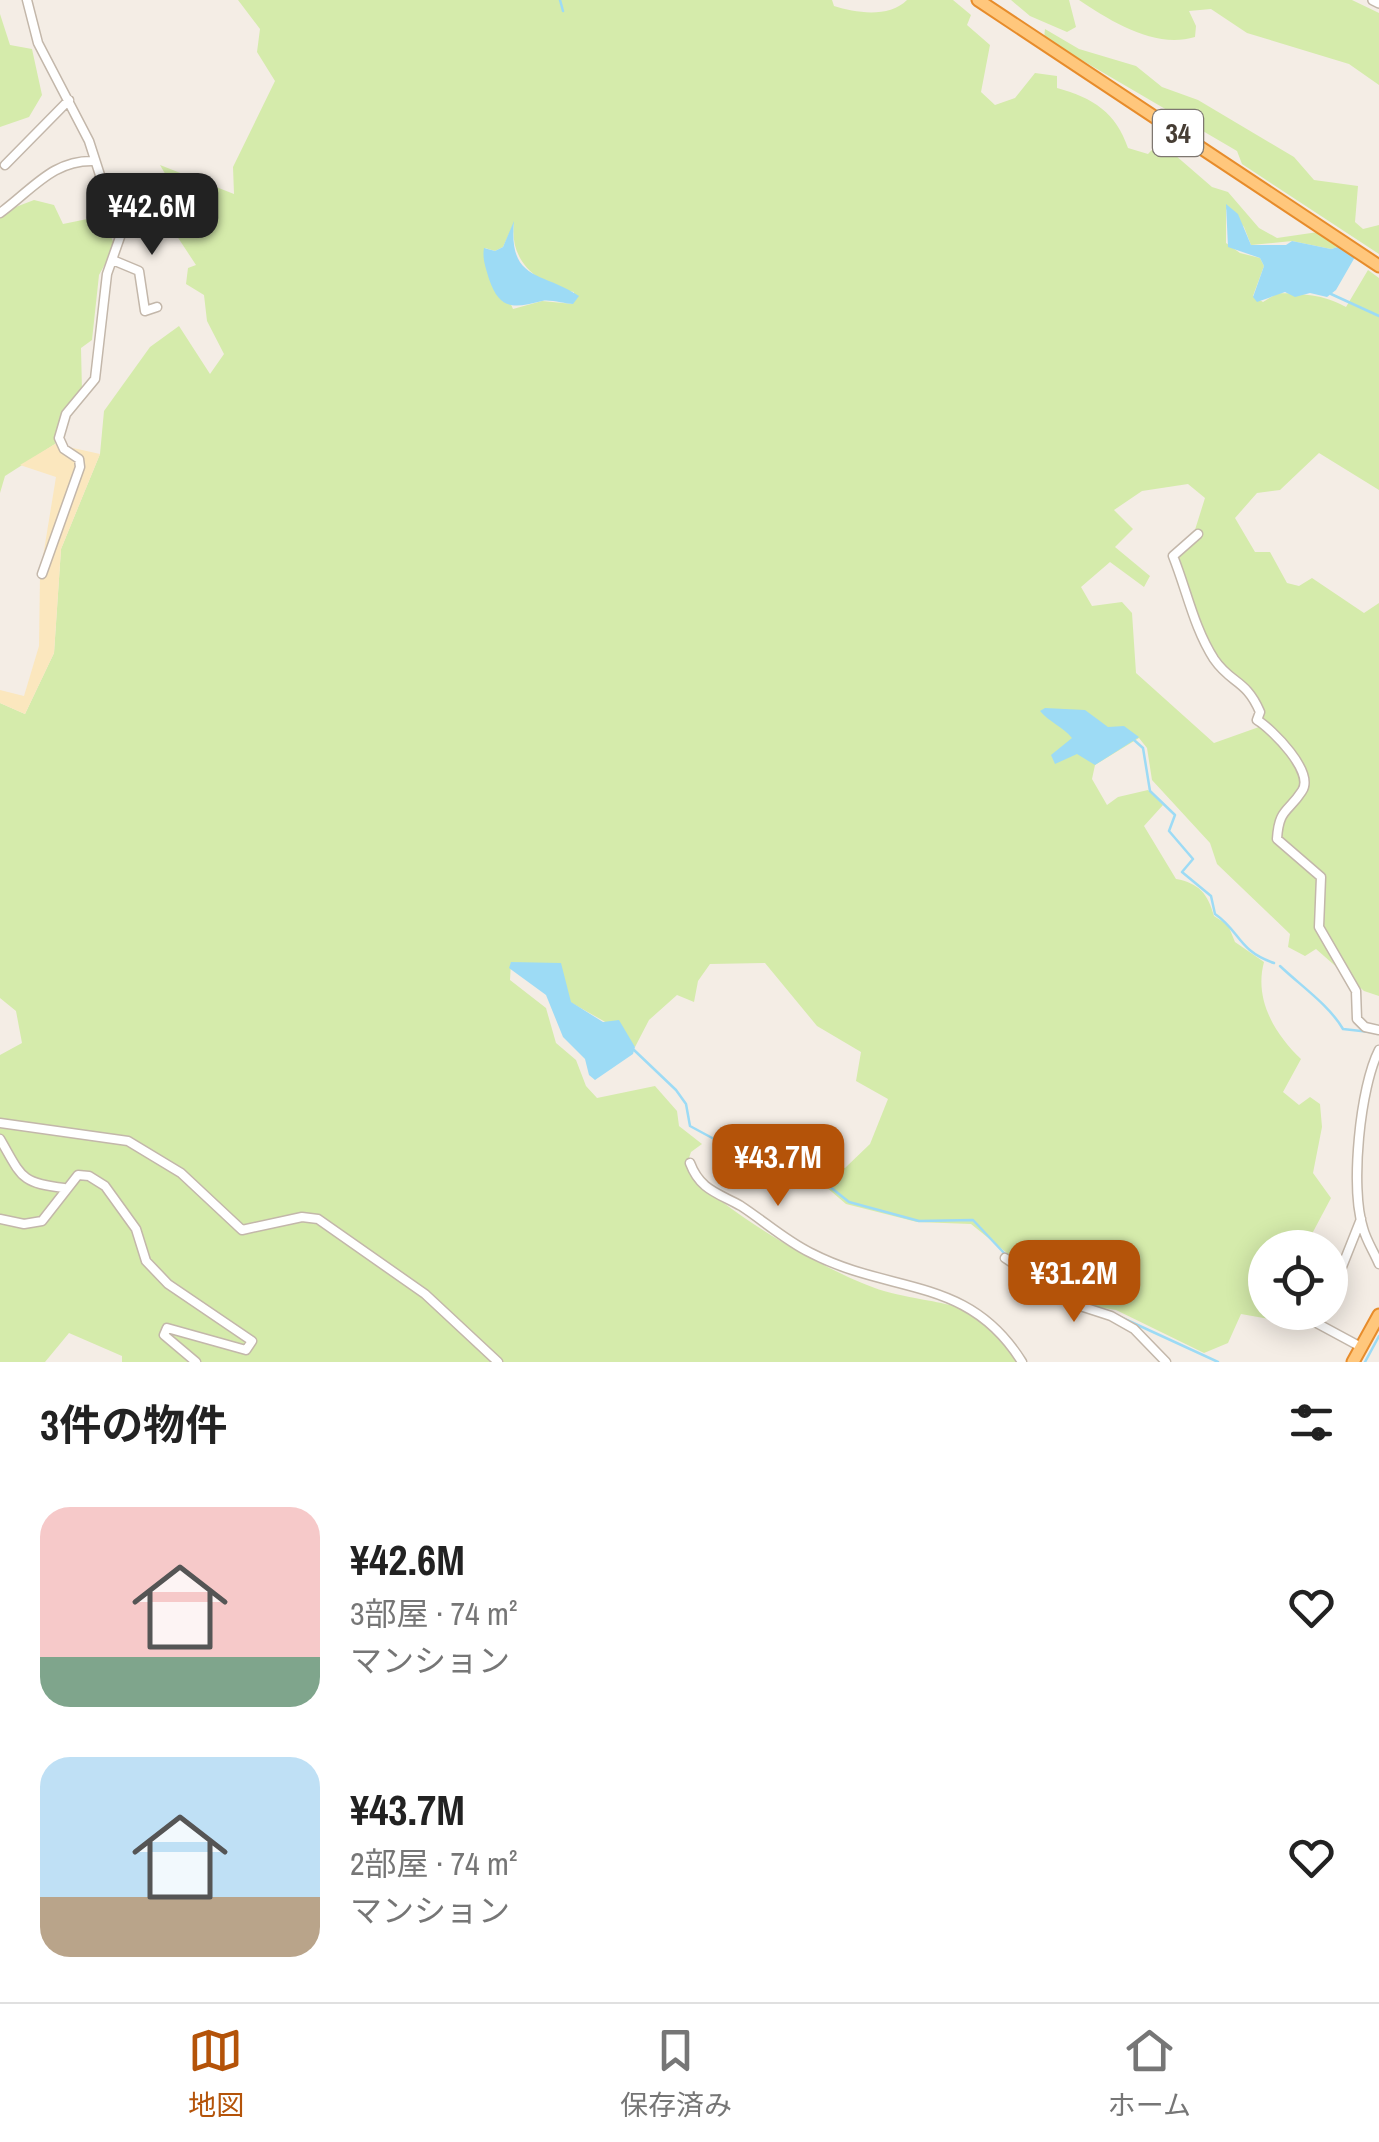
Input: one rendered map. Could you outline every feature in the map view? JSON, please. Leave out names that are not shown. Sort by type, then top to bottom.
[{"type":"highway","name":"34","points":[[978,0],[1379,266]]},
{"type":"highway","points":[[1353,1362],[1379,1315]]},
{"type":"street","points":[[27,0],[38,43],[96,161],[118,224],[115,260],[107,274],[95,379],[66,414],[58,438],[79,459],[80,467],[42,574]]},
{"type":"street","points":[[5,166],[69,100]]},
{"type":"street","points":[[0,213],[48,172],[73,160],[96,161]]},
{"type":"street","points":[[115,260],[138,271],[144,310],[158,307]]},
{"type":"street","points":[[1198,534],[1173,556],[1194,622],[1214,660],[1251,691],[1260,712],[1257,720],[1293,754],[1306,781],[1303,790],[1282,810],[1276,839],[1322,878],[1319,927],[1356,991],[1357,1020],[1365,1028],[1379,1030]]},
{"type":"street","points":[[1379,1050],[1363,1092],[1358,1165],[1361,1220],[1379,1264]]},
{"type":"street","points":[[0,1124],[128,1141],[181,1173],[242,1230],[302,1217],[318,1219],[425,1294],[498,1362]]},
{"type":"street","points":[[0,1139],[27,1180],[44,1188],[64,1188]]},
{"type":"street","points":[[690,1163],[708,1190],[785,1234],[807,1252],[884,1282],[940,1294],[974,1307],[997,1325],[1022,1362]]},
{"type":"street","points":[[0,1219],[24,1224],[42,1221],[64,1188],[84,1174],[105,1186],[136,1229],[146,1261],[168,1284],[252,1341],[250,1348],[237,1349],[167,1328],[167,1338],[196,1362]]},
{"type":"street","points":[[1348,1252],[1361,1220]]},
{"type":"street","points":[[1005,1258],[1074,1304],[1111,1316],[1134,1329],[1166,1362]]},
{"type":"street","points":[[1329,1330],[1360,1347]]},
{"type":"green space","points":[[238,0],[832,0],[834,6],[872,12],[891,10],[907,0],[953,0],[971,15],[967,25],[990,45],[981,92],[995,105],[1015,98],[1035,73],[1057,76],[1057,88],[1093,102],[1110,116],[1128,148],[1148,154],[1166,135],[1178,144],[1175,155],[1212,187],[1228,192],[1259,228],[1277,238],[1318,232],[1341,246],[1331,249],[1292,241],[1251,245],[1244,227],[1226,209],[1226,243],[1240,253],[1260,258],[1264,266],[1253,296],[1263,302],[1278,293],[1304,294],[1346,307],[1368,270],[1379,278],[1379,490],[1319,453],[1280,490],[1257,493],[1235,518],[1255,552],[1270,552],[1287,583],[1299,586],[1312,578],[1364,613],[1379,603],[1379,996],[1364,991],[1316,949],[1305,956],[1288,947],[1290,934],[1217,864],[1210,843],[1152,780],[1147,748],[1139,738],[1095,765],[1092,779],[1107,805],[1118,797],[1148,790],[1163,805],[1144,826],[1176,879],[1201,891],[1214,916],[1228,925],[1235,942],[1264,962],[1264,1002],[1282,1038],[1301,1059],[1283,1092],[1299,1105],[1310,1097],[1320,1104],[1322,1127],[1313,1173],[1331,1198],[1314,1230],[1248,1230],[1248,1315],[1241,1314],[1228,1343],[1204,1353],[1116,1310],[1085,1305],[1044,1283],[971,1224],[917,1222],[846,1204],[811,1174],[817,1165],[845,1168],[870,1144],[888,1099],[856,1081],[861,1052],[817,1026],[765,963],[710,964],[698,981],[694,1002],[677,995],[649,1020],[635,1047],[623,1032],[570,1002],[554,966],[511,962],[510,980],[546,1008],[556,1043],[576,1060],[586,1086],[597,1098],[655,1086],[677,1111],[679,1126],[702,1144],[691,1152],[686,1167],[721,1201],[776,1238],[862,1283],[974,1315],[1002,1340],[1018,1362],[122,1362],[122,1356],[69,1333],[45,1362],[0,1362],[0,1055],[22,1043],[16,1011],[0,998],[0,703],[25,714],[54,653],[61,549],[100,454],[104,411],[150,347],[179,326],[210,374],[224,354],[207,321],[204,295],[186,284],[188,268],[196,265],[165,218],[181,201],[160,165],[234,194],[233,167],[275,81],[257,52],[260,29]],"holes":[[[514,223],[514,237],[528,269],[548,284],[574,292],[573,304],[542,301],[513,309],[485,248],[495,251],[503,247]],[[1188,484],[1205,498],[1194,533],[1175,550],[1207,642],[1233,674],[1251,687],[1265,713],[1259,727],[1214,743],[1136,673],[1132,613],[1122,602],[1092,606],[1081,587],[1110,562],[1144,587],[1150,576],[1115,547],[1133,529],[1114,510],[1142,491]]]},
{"type":"green space","points":[[1011,0],[1069,0],[1076,27],[1067,32],[1030,16]]},
{"type":"green space","points":[[1079,0],[1352,0],[1379,13],[1379,85],[1349,64],[1247,33],[1211,9],[1189,11],[1196,26],[1195,37],[1165,39],[1120,25]]},
{"type":"green space","points":[[0,14],[10,45],[32,49],[42,95],[29,117],[0,127]]},
{"type":"green space","points":[[1045,29],[1079,49],[1136,66],[1162,87],[1198,100],[1294,157],[1314,180],[1358,186],[1355,222],[1363,229],[1379,225],[1379,254],[1242,164],[1237,151],[1044,38]]},
{"type":"green space","points":[[34,200],[54,205],[63,224],[102,216],[115,246],[99,275],[92,340],[81,348],[82,392],[60,417],[55,444],[5,476],[0,493],[0,213]]},
{"type":"sand","points":[[55,444],[100,454],[61,549],[54,653],[25,714],[0,703],[0,690],[24,696],[39,646],[40,575],[56,477],[20,465]]},
{"type":"water","points":[[1226,204],[1238,214],[1251,245],[1286,245],[1292,241],[1331,249],[1341,246],[1355,257],[1336,290],[1327,297],[1310,293],[1295,297],[1285,292],[1257,302],[1253,297],[1264,266],[1260,258],[1228,247]]},
{"type":"water","points":[[514,221],[516,255],[522,265],[579,296],[573,304],[545,301],[516,306],[498,297],[486,267],[484,248],[495,251],[503,247]]},
{"type":"water","points":[[1085,710],[1108,727],[1124,726],[1139,737],[1095,765],[1077,754],[1055,764],[1051,755],[1072,738],[1040,711]]},
{"type":"water","points":[[511,962],[561,963],[571,1002],[603,1022],[619,1020],[635,1047],[633,1054],[595,1080],[589,1075],[585,1059],[563,1037],[546,995],[509,968]]},
{"type":"waterway","points":[[560,0],[563,11]]},
{"type":"waterway","points":[[1331,294],[1379,316]]},
{"type":"waterway","points":[[1134,740],[1143,748],[1150,791],[1175,815],[1169,831],[1193,859],[1182,872],[1211,896],[1215,914],[1246,947],[1274,963]]},
{"type":"waterway","points":[[1280,966],[1343,1029],[1370,1032]]},
{"type":"waterway","points":[[634,1050],[676,1090],[686,1104],[690,1126],[751,1159],[779,1157],[809,1170],[849,1202],[919,1221],[973,1220],[1004,1253],[1042,1278]]},
{"type":"waterway","points":[[1053,1285],[1090,1305]]},
{"type":"waterway","points":[[1116,1315],[1218,1362]]},
{"type":"waterway","points":[[1365,1362],[1379,1336]]}]
